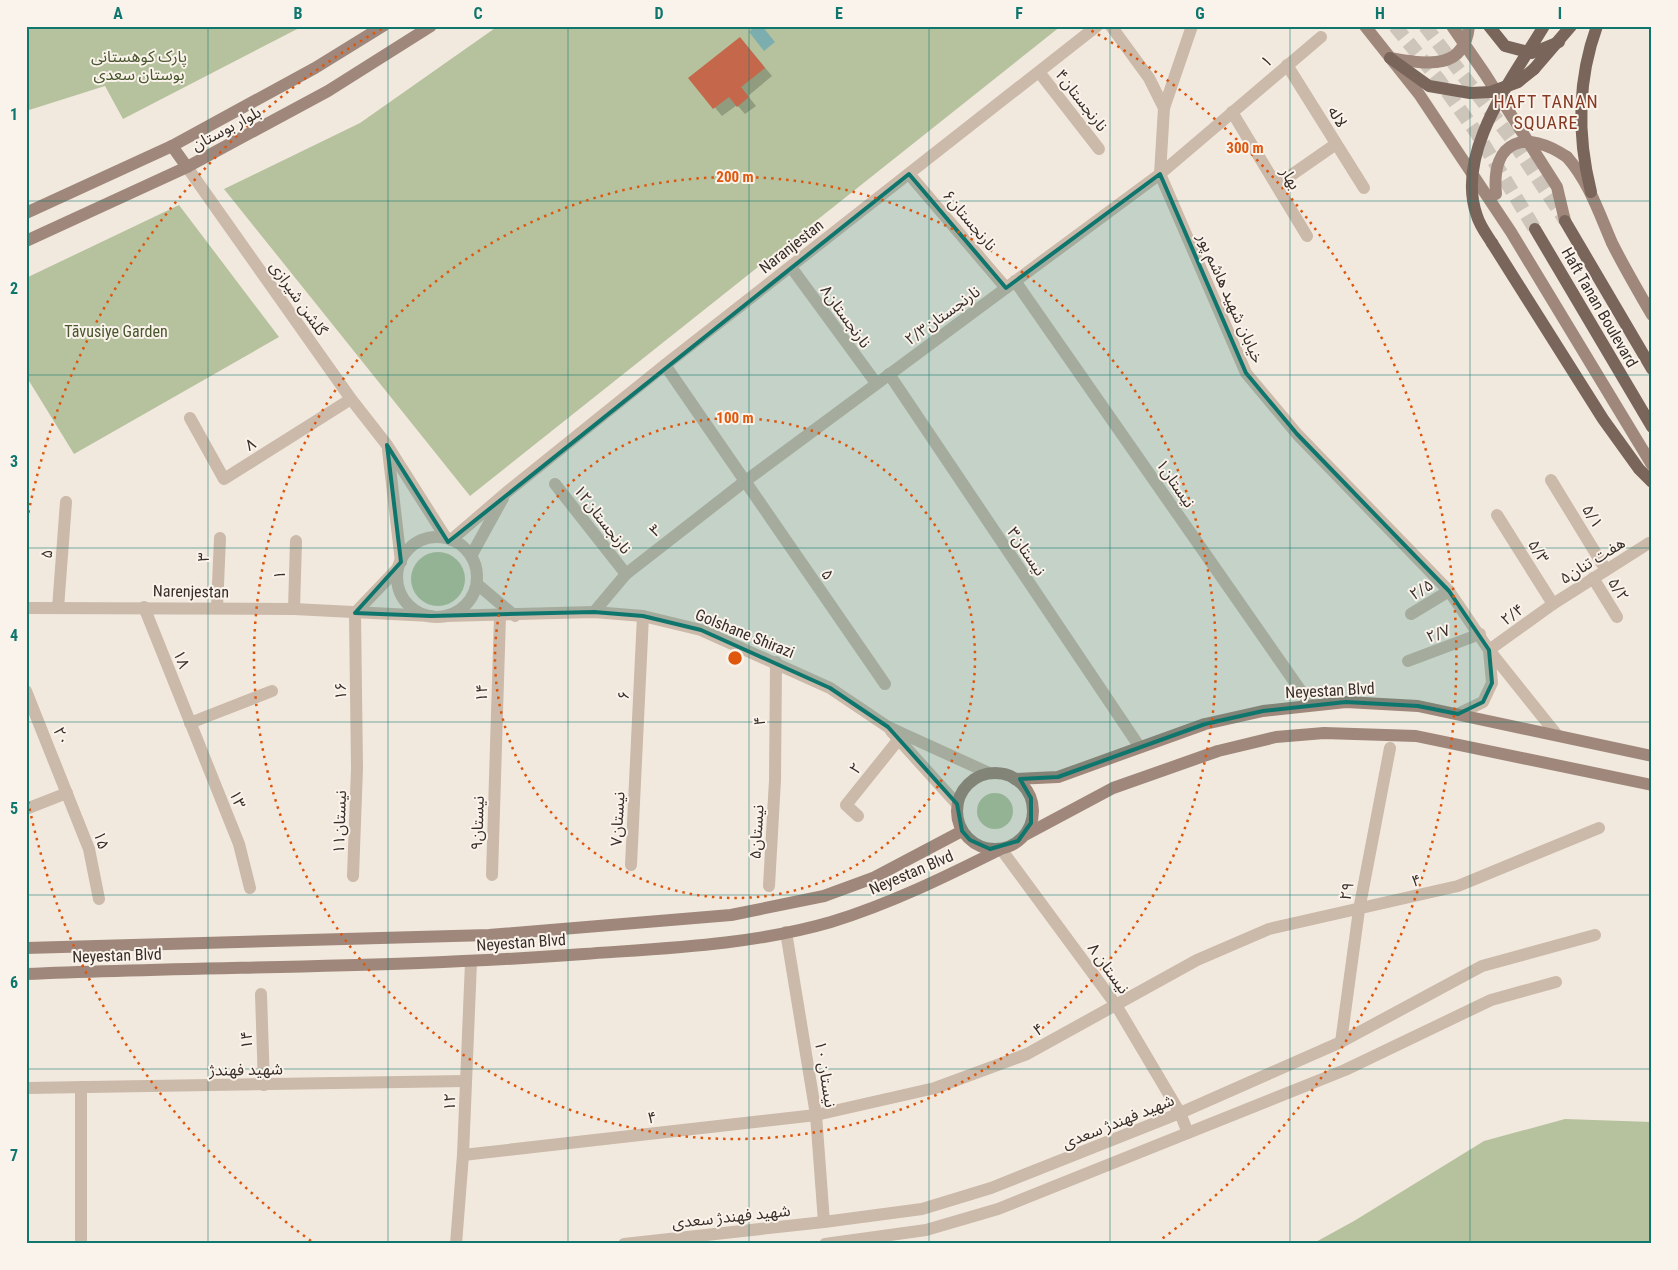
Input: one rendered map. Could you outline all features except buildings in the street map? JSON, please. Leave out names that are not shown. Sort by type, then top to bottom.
[{"type":"main road","name":"بلوار بوستان","points":[[26,213],[172,146],[316,68],[383,26]]},
{"type":"main road","name":"بلوار بوستان","points":[[26,241],[186,167],[328,92],[431,26]]},
{"type":"main road","points":[[1365,26],[1419,94],[1512,232],[1652,465]]},
{"type":"main road","name":"Haft Tanan Boulevard","points":[[1452,26],[1557,187],[1565,221],[1652,370]]},
{"type":"main road","points":[[1390,58],[1440,64],[1458,52],[1468,34],[1469,26]]},
{"type":"main road","points":[[1489,26],[1505,46],[1532,53],[1559,42]]},
{"type":"main road","points":[[1544,26],[1490,118],[1478,147],[1474,165],[1473,202],[1477,218],[1603,419],[1623,449],[1652,482]]},
{"type":"main road","points":[[1390,58],[1429,86],[1451,92],[1491,92],[1518,82],[1534,69],[1571,26]]},
{"type":"main road","points":[[1591,192],[1580,138],[1581,100],[1588,51],[1597,26]]},
{"type":"main road","points":[[1512,232],[1496,194],[1494,176],[1497,162],[1510,146],[1521,143],[1535,143],[1548,146],[1567,157],[1581,174],[1591,192],[1613,245],[1652,315]]},
{"type":"main road","points":[[172,146],[186,167]]},
{"type":"main road","name":"Haft Tanan Boulevard","points":[[1535,229],[1652,427]]},
{"type":"main road","name":"Neyestan Blvd","points":[[1015,779],[1058,777],[1139,746],[1206,724],[1263,710],[1310,704],[1374,703],[1418,706],[1652,756]]},
{"type":"main road","points":[[1025,835],[1031,824],[1033,811],[1031,798],[1025,787],[1015,779],[998,773],[989,773],[978,777],[968,784],[957,804],[958,823],[962,831],[979,846],[1001,849],[1113,788],[1218,751],[1276,737],[1324,733],[1416,736],[1652,785]]},
{"type":"main road","name":"Neyestan Blvd","points":[[26,948],[489,935],[731,915],[824,896],[873,878],[962,831]]},
{"type":"main road","name":"Neyestan Blvd","points":[[26,974],[471,962],[734,941],[832,922],[883,903],[1001,849]]},
{"type":"street","name":"Naranjestan","points":[[448,539],[665,365],[1097,26]]},
{"type":"street","points":[[1111,26],[1149,78],[1164,108]]},
{"type":"street","name":"خیابان شهید هاشم پور","points":[[1192,26],[1164,108],[1160,174],[1246,373],[1297,434],[1449,591],[1480,634],[1489,650],[1557,735]]},
{"type":"street","name":"۱","points":[[1160,174],[1322,37]]},
{"type":"street","name":"لاله ‍","points":[[1287,65],[1364,188]]},
{"type":"street","name":"۴نارنجستان","points":[[1039,72],[1099,149]]},
{"type":"street","name":"بهار","points":[[1232,112],[1307,236]]},
{"type":"street","points":[[1277,185],[1336,144]]},
{"type":"street","name":"گلشن شیرازی","points":[[186,167],[351,399],[387,445],[448,539]]},
{"type":"street","name":"۶نارنجستان","points":[[909,174],[1011,284]]},
{"type":"street","name":"۲/۳نارنجستان","points":[[744,482],[1160,174]]},
{"type":"street","name":"۸نارنجستان","points":[[790,267],[876,384]]},
{"type":"street","name":"۱نیستان","points":[[1011,284],[1310,704]]},
{"type":"street","name":"۵","points":[[665,365],[885,684]]},
{"type":"street","name":"۳نیستان","points":[[889,374],[1139,746]]},
{"type":"street","name":"۸","points":[[190,418],[224,479],[351,399]]},
{"type":"street","points":[[355,613],[399,565],[408,550],[419,542],[432,538],[448,539],[463,546],[471,556],[476,569],[477,584],[466,604],[446,616],[430,616],[418,612],[404,599],[398,581],[399,565],[387,445]]},
{"type":"street","name":"۵/۱","points":[[1551,480],[1606,570]]},
{"type":"street","name":"۳","points":[[594,612],[626,574],[744,482]]},
{"type":"street","name":"۱۲نارنجستان","points":[[555,484],[626,574]]},
{"type":"street","points":[[471,556],[507,492]]},
{"type":"street","name":"۵","points":[[58,608],[66,502]]},
{"type":"street","name":"۵/۳","points":[[1497,515],[1553,604]]},
{"type":"street","name":"۳","points":[[217,608],[220,538]]},
{"type":"street","name":"۱","points":[[294,609],[296,541]]},
{"type":"street","name":"هفت تنان۵","points":[[1553,604],[1649,544]]},
{"type":"street","name":"۵/۲","points":[[1593,578],[1617,617]]},
{"type":"street","points":[[477,584],[515,616]]},
{"type":"street","name":"۲/۵","points":[[1410,614],[1449,591]]},
{"type":"street","name":"۲/۴","points":[[1489,650],[1553,604]]},
{"type":"street","name":"۱۸","points":[[144,607],[190,723]]},
{"type":"street","name":"Narenjestan","points":[[26,608],[294,609],[430,616]]},
{"type":"street","name":"Golshane Shirazi","points":[[446,616],[515,616],[594,612],[643,616],[701,630],[776,662],[830,688],[888,727]]},
{"type":"street","name":"۱۶","points":[[355,613],[357,768]]},
{"type":"street","name":"۱۴","points":[[495,772],[500,616]]},
{"type":"street","name":"۶","points":[[636,776],[643,616]]},
{"type":"street","name":"۲/۷","points":[[1408,661],[1480,634]]},
{"type":"street","name":"خیابان شهید هاشم پور","points":[[1458,714],[1483,702],[1492,682],[1489,650]]},
{"type":"street","name":"۴","points":[[775,780],[776,662]]},
{"type":"street","points":[[190,723],[272,690]]},
{"type":"street","name":"۲۰","points":[[26,691],[67,793]]},
{"type":"street","name":"۱۳","points":[[190,723],[239,844],[250,888]]},
{"type":"street","points":[[888,727],[957,804]]},
{"type":"street","points":[[888,727],[989,773]]},
{"type":"street","name":"۲","points":[[858,816],[846,805],[899,739]]},
{"type":"street","name":"۲۹","points":[[1341,1042],[1359,910],[1390,748]]},
{"type":"street","name":"۱۱نیستان","points":[[353,876],[357,768]]},
{"type":"street","name":"۹نیستان","points":[[492,875],[495,772]]},
{"type":"street","name":"۷نیستان","points":[[631,865],[636,776]]},
{"type":"street","name":"۵نیستان","points":[[769,886],[775,780]]},
{"type":"street","points":[[26,809],[67,793]]},
{"type":"street","name":"۱۵","points":[[67,793],[89,849],[98,899]]},
{"type":"street","name":"۴","points":[[463,1155],[816,1115],[935,1088],[1027,1054],[1197,960],[1269,928],[1359,910],[1458,886],[1599,828]]},
{"type":"street","name":"نیستان ۸","points":[[1001,849],[1116,1005],[1180,1114],[1188,1133]]},
{"type":"street","name":"نیستان ۱۰","points":[[786,932],[816,1115],[824,1222]]},
{"type":"street","name":"شهید فهندژ سعدی","points":[[624,1244],[922,1209],[991,1188],[1180,1114],[1341,1042],[1482,966],[1595,935]]},
{"type":"street","name":"۱۲","points":[[456,1244],[463,1155],[471,962]]},
{"type":"street","points":[[825,1244],[926,1230],[998,1209],[1345,1070],[1491,1000],[1556,982]]},
{"type":"street","name":"۱۴","points":[[261,994],[264,1085]]},
{"type":"street","name":"شهید فهندژ","points":[[26,1088],[466,1081]]},
{"type":"street","points":[[81,1244],[82,1087]]},
{"type":"highlighted area","points":[[909,174],[1006,288],[1160,174],[1246,373],[1297,434],[1449,591],[1489,650],[1492,683],[1483,702],[1458,714],[1418,706],[1346,702],[1263,711],[1205,724],[1058,777],[1020,779],[1031,798],[1031,823],[1018,841],[990,849],[970,840],[962,831],[957,804],[888,727],[830,688],[701,630],[643,616],[594,612],[431,616],[355,613],[401,562],[387,445],[448,542]]},
{"type":"green space","name":"پارک کوهستانی بوستان سعدی","points":[[26,26],[303,26],[123,119],[105,86],[26,111]]},
{"type":"green space","points":[[498,26],[1061,26],[470,496],[224,189],[360,123]]},
{"type":"green space","name":"Tāvusiye Garden","points":[[179,205],[279,337],[74,454],[26,376],[26,278]]},
{"type":"green space","points":[[438,552],[448,554],[457,560],[463,569],[465,579],[463,589],[457,598],[448,604],[438,606],[428,604],[419,598],[413,589],[411,579],[413,569],[419,560],[428,554]]},
{"type":"green space","points":[[995,793],[1007,799],[1013,811],[1007,823],[995,829],[983,823],[977,811],[983,799]]},
{"type":"green space","points":[[1565,1119],[1652,1122],[1652,1244],[1312,1244],[1354,1221],[1484,1141]]},
{"type":"water","points":[[755,26],[762,26],[775,42],[764,51],[749,32]]},
{"type":"tunnel","points":[[1395,26],[1439,80],[1478,135],[1535,229]]},
{"type":"tunnel","points":[[1425,26],[1511,138],[1565,220]]},
{"type":"district","name":"HAFT TANAN SQUARE","points":[[1546,112]]}]
